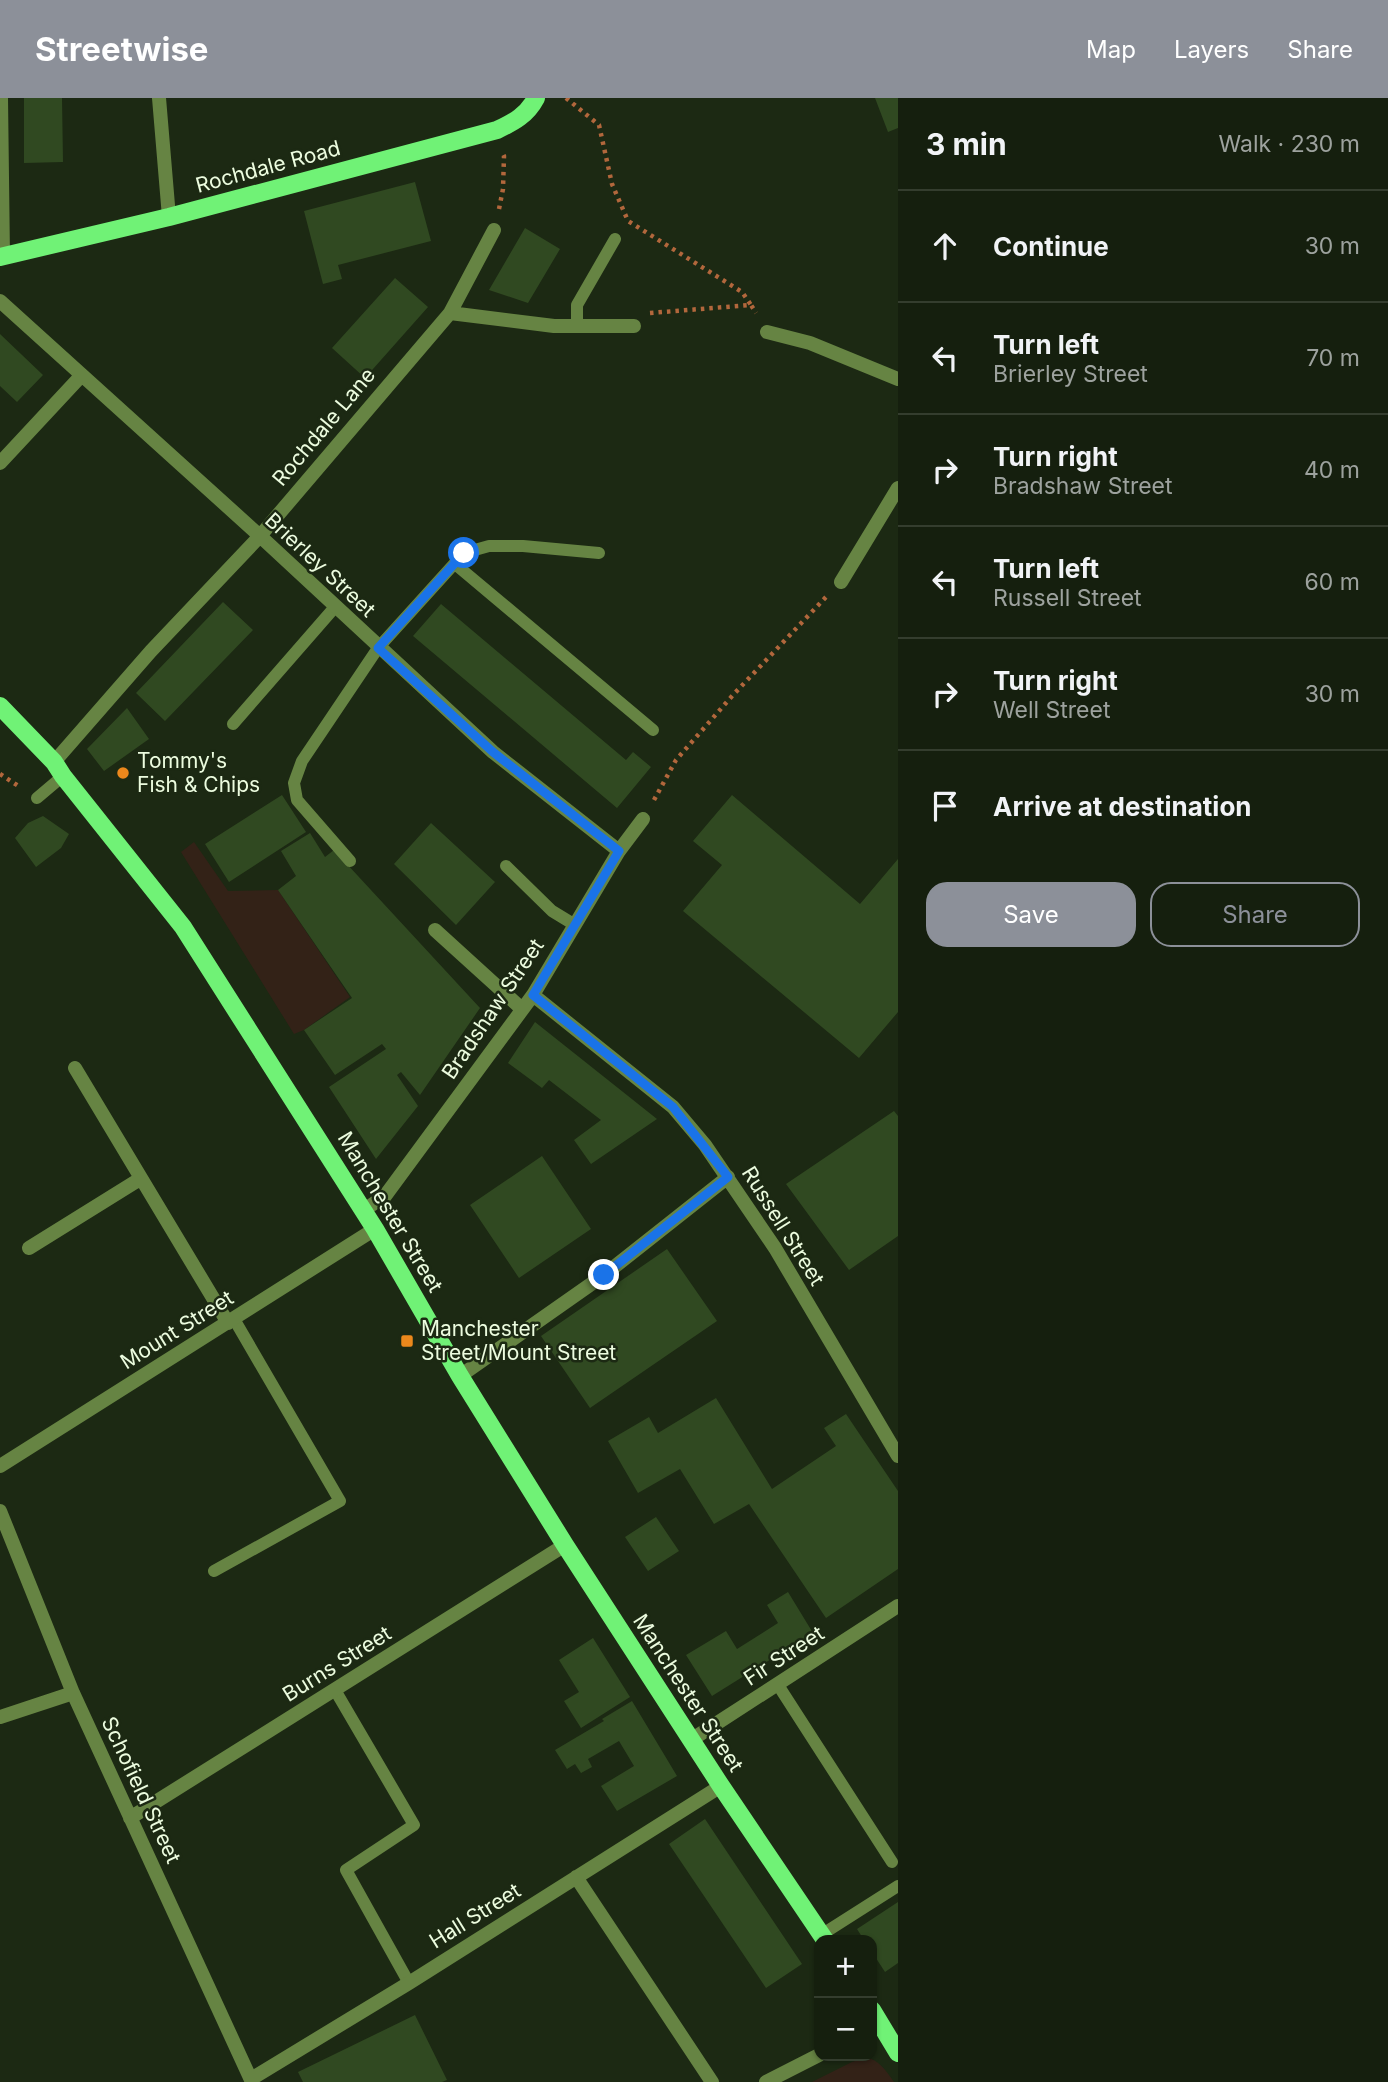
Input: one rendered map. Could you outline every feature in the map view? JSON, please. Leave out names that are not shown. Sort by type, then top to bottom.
[{"type":"main road","name":"Rochdale Road","points":[[2,256],[169,217],[489,132],[518,120],[532,107],[536,98]]},
{"type":"main road","name":"Manchester Street","points":[[0,706],[59,769],[183,927],[376,1229],[460,1376],[565,1545],[721,1786],[822,1935]]},
{"type":"main road","points":[[877,2024],[898,2053]]},
{"type":"street","points":[[1,98],[2,256]]},
{"type":"street","points":[[159,98],[169,217]]},
{"type":"street","name":"Rochdale Lane","points":[[59,769],[151,651],[260,536],[450,313],[494,230]]},
{"type":"street","name":"Brierley Street","points":[[0,301],[260,536],[493,752],[619,851]]},
{"type":"street","points":[[450,313],[554,326],[634,326]]},
{"type":"street","points":[[767,332],[810,343],[898,379]]},
{"type":"street","points":[[0,463],[81,376]]},
{"type":"street","points":[[841,582],[898,488]]},
{"type":"street","name":"Bradshaw Street","points":[[363,1210],[386,1196],[523,1009],[619,851],[643,819]]},
{"type":"street","points":[[435,930],[523,1009]]},
{"type":"street","name":"Russell Street","points":[[533,995],[673,1107],[728,1177],[775,1248],[898,1456]]},
{"type":"street","points":[[75,1068],[140,1179],[231,1321]]},
{"type":"street","points":[[460,1376],[604,1275],[728,1177]]},
{"type":"street","points":[[29,1248],[140,1179]]},
{"type":"street","name":"Mount Street","points":[[0,1466],[376,1229]]},
{"type":"street","name":"Schofield Street","points":[[0,1511],[73,1693],[252,2080]]},
{"type":"street","name":"Burns Street","points":[[130,1818],[565,1545]]},
{"type":"street","name":"Fir Street","points":[[691,1740],[898,1606]]},
{"type":"street","points":[[0,1717],[73,1693]]},
{"type":"street","name":"Hall Street","points":[[252,2080],[721,1786]]},
{"type":"street","points":[[576,1877],[712,2082]]},
{"type":"street","points":[[766,2082],[814,2058]]},
{"type":"lane","points":[[577,326],[577,305],[615,239]]},
{"type":"lane","points":[[350,861],[297,800],[294,783],[302,761],[378,648],[464,553],[489,546],[523,546],[599,553]]},
{"type":"lane","points":[[455,564],[653,730]]},
{"type":"lane","points":[[233,724],[335,607]]},
{"type":"lane","points":[[37,798],[59,769]]},
{"type":"lane","points":[[506,866],[552,911],[575,925]]},
{"type":"lane","points":[[214,1571],[340,1501],[231,1321]]},
{"type":"lane","points":[[778,1685],[892,1863]]},
{"type":"lane","points":[[335,1690],[414,1825],[346,1870],[409,1983]]},
{"type":"lane","points":[[826,1935],[898,1886]]},
{"type":"path","points":[[566,98],[599,125],[612,184],[628,221],[742,292],[767,332]]},
{"type":"path","points":[[489,132],[504,156],[503,188],[494,230]]},
{"type":"path","points":[[634,326],[638,313],[751,305]]},
{"type":"path","points":[[643,819],[676,760],[733,695],[841,582]]},
{"type":"shaded area","points":[[194,842],[228,891],[278,890],[350,997],[304,1030],[294,1034],[181,852]]},
{"type":"shaded area","points":[[874,2061],[894,2082],[812,2082],[852,2062]]},
{"type":"building","points":[[24,98],[62,98],[63,162],[24,163]]},
{"type":"building","points":[[875,98],[898,98],[898,128],[888,132]]},
{"type":"building","points":[[415,182],[431,241],[338,265],[342,279],[323,284],[304,211]]},
{"type":"building","points":[[525,228],[560,249],[528,303],[489,290]]},
{"type":"building","points":[[395,278],[428,307],[365,378],[332,348]]},
{"type":"building","points":[[0,334],[43,375],[17,402],[0,386]]},
{"type":"building","points":[[223,602],[253,630],[165,721],[136,693]]},
{"type":"building","points":[[441,604],[626,760],[633,752],[651,767],[617,808],[413,636]]},
{"type":"building","points":[[127,708],[149,739],[104,771],[87,749]]},
{"type":"building","points":[[282,795],[306,832],[229,882],[205,844]]},
{"type":"building","points":[[732,795],[860,904],[898,859],[898,1012],[859,1058],[683,911],[722,865],[693,841]]},
{"type":"building","points":[[43,816],[69,834],[61,848],[36,867],[15,838],[28,823]]},
{"type":"building","points":[[431,823],[495,882],[456,925],[394,864]]},
{"type":"building","points":[[310,833],[325,857],[334,850],[480,1008],[420,1095],[401,1072],[397,1075],[418,1106],[376,1159],[329,1087],[386,1049],[382,1044],[335,1075],[304,1030],[352,998],[278,890],[296,876],[281,851]]},
{"type":"building","points":[[535,1022],[657,1119],[591,1164],[574,1140],[601,1120],[549,1080],[542,1088],[508,1063]]},
{"type":"building","points":[[894,1111],[898,1116],[898,1236],[849,1270],[786,1184]]},
{"type":"building","points":[[542,1156],[591,1229],[519,1278],[470,1205]]},
{"type":"building","points":[[667,1249],[717,1321],[590,1408],[541,1336]]},
{"type":"building","points":[[716,1398],[772,1489],[836,1446],[824,1428],[846,1414],[898,1491],[898,1569],[826,1618],[749,1504],[714,1524],[680,1469],[638,1493],[608,1441],[649,1417],[658,1433]]},
{"type":"building","points":[[656,1517],[679,1551],[648,1571],[625,1537]]},
{"type":"building","points":[[788,1592],[813,1633],[712,1696],[686,1655],[726,1631],[737,1649],[778,1623],[767,1605]]},
{"type":"building","points":[[593,1638],[630,1697],[581,1728],[564,1701],[579,1692],[559,1660]]},
{"type":"building","points":[[632,1701],[677,1776],[617,1811],[601,1786],[634,1766],[619,1741],[588,1759],[592,1767],[581,1773],[575,1764],[567,1769],[555,1750]]},
{"type":"building","points":[[705,1819],[802,1964],[766,1988],[669,1844]]},
{"type":"building","points":[[898,1902],[898,1963],[885,1972],[877,1960],[877,1935],[861,1935],[857,1929]]},
{"type":"building","points":[[415,2015],[447,2080],[303,2082],[298,2072]]},
{"type":"place","name":"Tommy's Fish & Chips","points":[[123,773]]},
{"type":"place","name":"Manchester Street/Mount Street","points":[[407,1341]]},
{"type":"route","points":[[464,553],[378,648],[493,752],[619,851],[533,995],[673,1107],[728,1177],[604,1275]]}]
